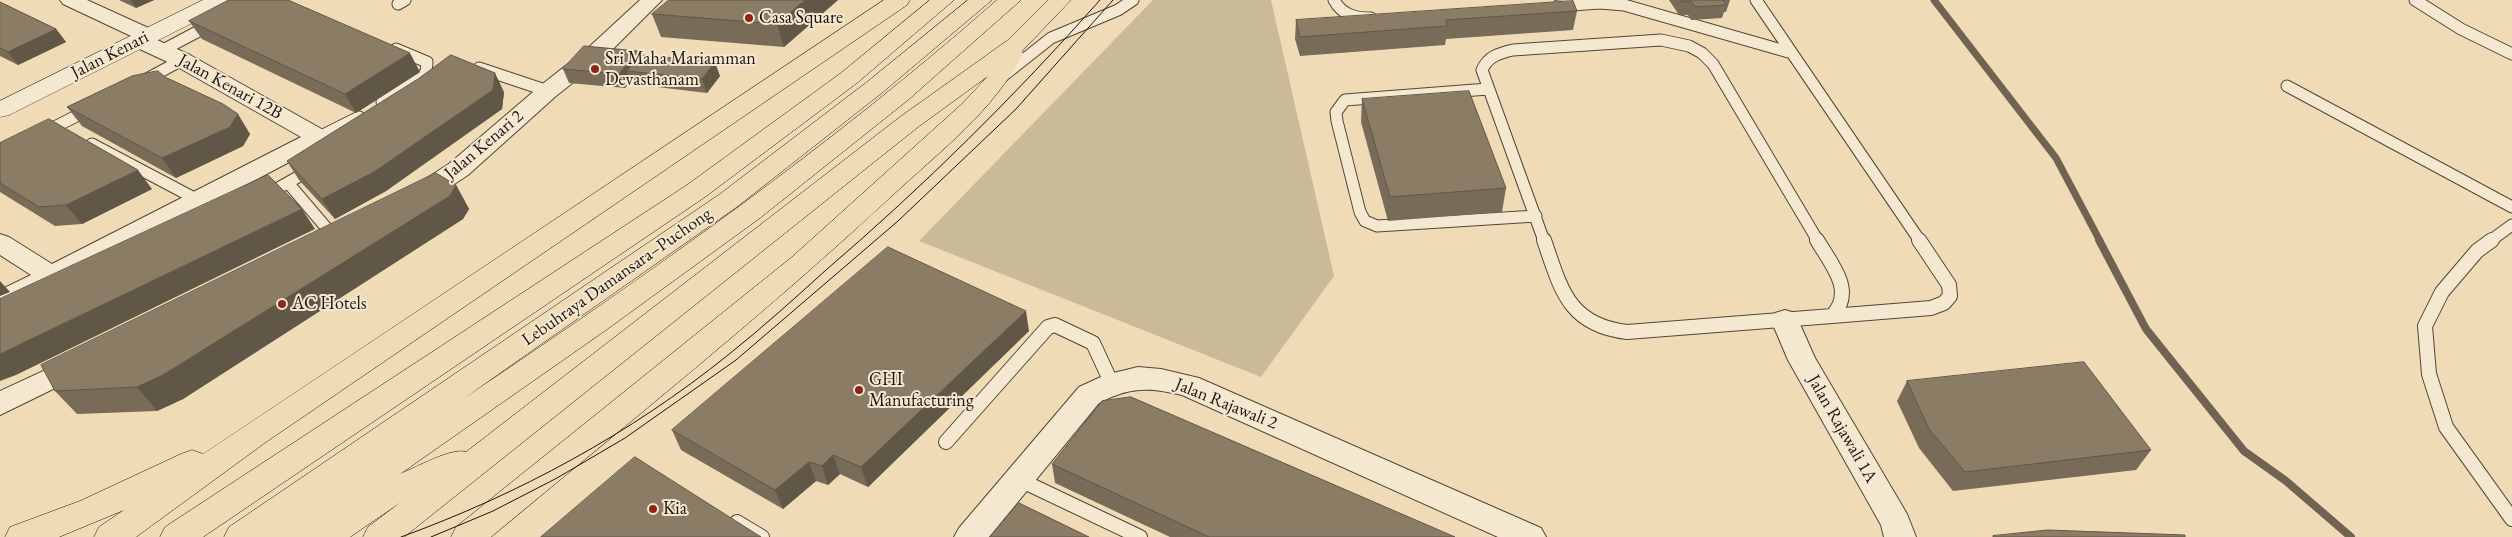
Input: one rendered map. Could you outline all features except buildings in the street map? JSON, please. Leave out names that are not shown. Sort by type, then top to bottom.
[{"type":"highway","points":[[120,533],[255,433],[900,0]]},
{"type":"highway","points":[[177,537],[267,474],[400,391],[696,191],[849,78],[943,0]]},
{"type":"highway","name":"Lebuhraya Damansara–Puchong","points":[[283,537],[569,342],[746,214],[887,91],[981,0]]},
{"type":"highway","name":"Lebuhraya Damansara–Puchong","points":[[241,537],[887,91],[1010,0]]},
{"type":"highway","points":[[380,537],[909,122],[1016,45],[1060,0]]},
{"type":"highway","points":[[468,537],[802,264],[913,164],[1000,77],[1016,45]]},
{"type":"highway","points":[[22,537],[92,510],[255,433]]},
{"type":"highway","points":[[324,537],[387,494],[498,445]]},
{"type":"street","name":"Jalan Kenari 12B","points":[[70,0],[158,46],[318,137]]},
{"type":"street","name":"Jalan Kenari 2","points":[[394,209],[410,201],[459,169],[548,91],[605,54],[652,0]]},
{"type":"street","name":"Jalan Kenari","points":[[0,110],[158,46],[220,10]]},
{"type":"street","points":[[0,302],[318,137]]},
{"type":"street","points":[[0,243],[52,276]]},
{"type":"street","name":"Jalan Rajawali 1A","points":[[1785,320],[1802,360],[1896,523],[1900,537]]},
{"type":"street","points":[[0,404],[97,356]]},
{"type":"street","name":"Jalan Rajawali 2","points":[[970,537],[1089,395],[1111,382],[1132,378],[1161,378],[1189,386],[1530,537]]},
{"type":"lane","points":[[1000,77],[1051,38],[1118,10],[1134,0]]},
{"type":"lane","points":[[1334,0],[1337,7],[1345,14],[1357,17],[1377,17]]},
{"type":"lane","points":[[1641,0],[1647,10]]},
{"type":"lane","points":[[1756,0],[1949,285],[1950,296],[1944,303],[1931,308],[1785,320],[1627,332],[1612,331],[1597,326],[1580,316],[1570,305],[1482,70],[1484,64],[1491,57],[1512,50],[1661,40],[1689,46],[1702,53],[1713,64],[1842,283],[1845,299],[1841,308],[1831,316]]},
{"type":"lane","points":[[2415,0],[2461,29],[2512,54]]},
{"type":"lane","points":[[1542,6],[1600,1],[1647,10],[1792,53]]},
{"type":"lane","points":[[318,137],[361,116],[426,73],[427,62],[382,43]]},
{"type":"lane","points":[[132,86],[158,46]]},
{"type":"lane","points":[[466,69],[476,67],[548,91]]},
{"type":"lane","points":[[2287,86],[2512,207]]},
{"type":"lane","points":[[1488,89],[1345,100],[1336,112],[1337,121],[1360,212],[1365,221],[1377,226],[1536,216]]},
{"type":"lane","points":[[33,139],[62,128],[99,104]]},
{"type":"lane","points":[[84,140],[198,200]]},
{"type":"lane","points":[[254,201],[289,184],[321,162]]},
{"type":"lane","points":[[289,184],[335,238]]},
{"type":"lane","points":[[2512,225],[2477,251],[2442,292],[2425,326],[2429,374],[2446,426],[2512,519]]},
{"type":"lane","points":[[946,442],[1048,327],[1055,325],[1093,343],[1111,382]]},
{"type":"lane","points":[[1018,479],[1140,537]]},
{"type":"lane","points":[[728,516],[762,537]]},
{"type":"shaded area","points":[[1153,0],[1271,0],[1334,276],[1261,377],[919,241]]},
{"type":"waterway","points":[[1934,0],[2056,158],[2100,241]]},
{"type":"waterway","points":[[2099,240],[2146,329],[2244,451],[2286,481],[2351,537]]},
{"type":"tram line","points":[[401,537],[488,502],[572,459],[613,436],[691,384],[766,324],[898,206],[968,140],[1100,0]]},
{"type":"tram line","points":[[431,537],[493,511],[557,478],[625,438],[736,360],[898,221],[1016,109],[1113,0]]},
{"type":"place","name":"Casa Square","points":[[749,18]]},
{"type":"place","name":"Sri Maha Mariamman Devasthanam","points":[[595,69]]},
{"type":"place","name":"AC Hotels","points":[[282,304]]},
{"type":"place","name":"GHI Manufacturing","points":[[859,390]]},
{"type":"place","name":"Kia","points":[[653,509]]}]
